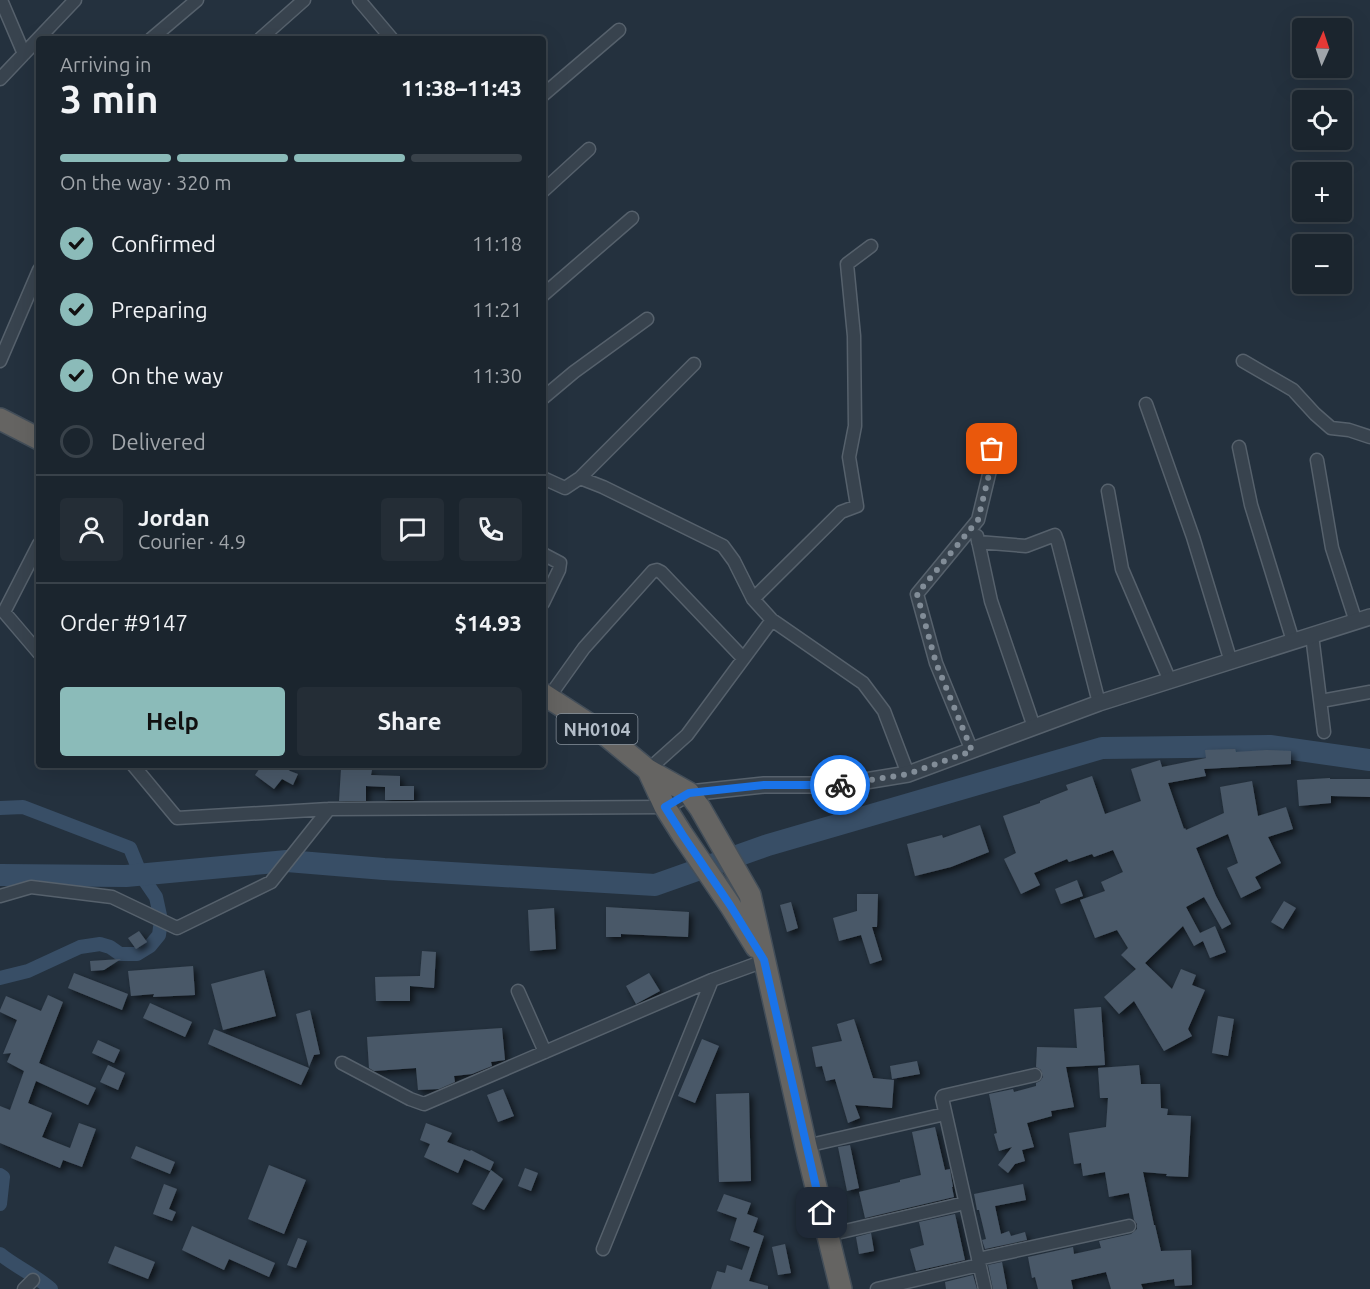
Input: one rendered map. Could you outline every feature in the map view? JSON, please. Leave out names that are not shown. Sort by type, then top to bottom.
[{"type":"highway","points":[[0,419],[36,438]]},
{"type":"highway","name":"NH0104","points":[[546,695],[603,733],[648,770],[694,800],[750,895],[806,1146],[841,1289]]},
{"type":"highway","name":"NH0104","points":[[648,770],[665,807],[764,960]]},
{"type":"street","points":[[43,36],[75,0]]},
{"type":"street","points":[[155,36],[197,0]]},
{"type":"street","points":[[263,36],[304,0]]},
{"type":"street","points":[[359,0],[384,36]]},
{"type":"street","points":[[4,3],[24,54]]},
{"type":"street","points":[[546,92],[619,30]]},
{"type":"street","points":[[0,79],[36,44]]},
{"type":"street","points":[[546,188],[589,149]]},
{"type":"street","points":[[546,292],[632,218]]},
{"type":"street","points":[[753,599],[841,512],[857,506],[849,457],[855,415],[854,336],[847,264],[871,246]]},
{"type":"street","points":[[0,361],[36,277]]},
{"type":"street","points":[[546,395],[574,372],[647,319]]},
{"type":"street","points":[[1243,361],[1293,390],[1330,428],[1349,430],[1370,437]]},
{"type":"street","points":[[546,479],[565,488],[580,478],[694,364]]},
{"type":"street","points":[[1146,404],[1193,537],[1231,662]]},
{"type":"street","points":[[972,751],[936,663],[917,594],[978,520],[992,462],[993,436]]},
{"type":"street","points":[[1239,447],[1251,505],[1293,641]]},
{"type":"street","points":[[135,768],[177,818],[328,809],[665,807],[764,785],[841,785],[908,774],[1099,703],[1363,620],[1332,548],[1317,460]]},
{"type":"street","points":[[580,478],[723,546],[734,561],[753,599],[772,620],[863,683],[884,711],[908,774]]},
{"type":"street","points":[[1108,491],[1122,569],[1170,681]]},
{"type":"street","points":[[974,524],[991,601],[1034,727]]},
{"type":"street","points":[[978,542],[1026,546],[1054,535],[1099,703]]},
{"type":"street","points":[[36,550],[4,612],[36,649]]},
{"type":"street","points":[[546,556],[560,563],[546,597]]},
{"type":"street","points":[[546,695],[584,648],[653,571],[657,570],[743,658]]},
{"type":"street","points":[[648,770],[687,735],[772,620]]},
{"type":"street","points":[[1312,635],[1324,732]]},
{"type":"street","points":[[1321,701],[1370,692]]},
{"type":"street","points":[[0,896],[31,886],[112,897],[177,928],[271,882],[328,809]]},
{"type":"street","points":[[342,1063],[424,1104],[712,980],[764,960]]},
{"type":"street","points":[[603,1249],[712,980]]},
{"type":"street","points":[[518,990],[545,1052]]},
{"type":"street","points":[[985,1289],[942,1098],[1035,1075]]},
{"type":"street","points":[[806,1146],[945,1114]]},
{"type":"street","points":[[828,1235],[965,1203]]},
{"type":"street","points":[[877,1289],[1129,1226]]},
{"type":"building","points":[[1235,749],[1236,752],[1291,751],[1291,764],[1204,769],[1206,776],[1168,783],[1184,829],[1224,813],[1220,787],[1252,781],[1258,816],[1286,807],[1293,829],[1268,837],[1281,863],[1255,877],[1261,888],[1241,898],[1227,868],[1238,863],[1228,834],[1196,848],[1216,896],[1231,924],[1222,929],[1204,897],[1186,907],[1200,933],[1215,926],[1226,952],[1210,958],[1203,941],[1194,946],[1183,926],[1145,963],[1172,989],[1181,969],[1196,975],[1192,985],[1205,990],[1188,1029],[1192,1036],[1164,1051],[1134,1001],[1119,1014],[1104,997],[1136,969],[1121,955],[1128,948],[1117,930],[1095,938],[1080,900],[1105,891],[1101,882],[1123,872],[1113,850],[1069,862],[1067,859],[1034,873],[1040,885],[1021,894],[1004,859],[1016,853],[1003,816],[1040,803],[1040,801],[1068,790],[1066,785],[1092,776],[1105,814],[1141,801],[1131,769],[1160,760],[1162,767],[1206,758],[1205,750]]},
{"type":"building","points":[[260,768],[286,768],[298,774],[293,785],[282,779],[274,789],[255,775]]},
{"type":"building","points":[[341,769],[372,770],[371,775],[400,776],[400,786],[414,786],[414,800],[385,800],[385,787],[366,786],[366,801],[339,801]]},
{"type":"building","points":[[1370,779],[1370,797],[1331,796],[1331,803],[1299,806],[1297,780]]},
{"type":"building","points":[[980,825],[989,852],[951,867],[915,876],[907,844],[942,835],[943,838]]},
{"type":"building","points":[[1077,880],[1083,896],[1061,904],[1055,889]]},
{"type":"building","points":[[857,894],[878,894],[877,927],[872,927],[882,960],[870,964],[861,935],[839,941],[833,918],[857,911]]},
{"type":"building","points":[[1284,901],[1296,908],[1283,929],[1271,922]]},
{"type":"building","points":[[791,902],[798,928],[787,932],[780,905]]},
{"type":"building","points":[[606,907],[689,912],[688,937],[621,934],[621,937],[606,937]]},
{"type":"building","points":[[554,908],[556,949],[530,951],[528,910]]},
{"type":"building","points":[[139,931],[147,942],[136,949],[128,938]]},
{"type":"building","points":[[422,951],[436,952],[434,988],[410,986],[410,1001],[376,1001],[375,977],[420,976]]},
{"type":"building","points":[[121,959],[104,970],[91,971],[90,961]]},
{"type":"building","points":[[193,966],[195,995],[131,996],[128,971]]},
{"type":"building","points":[[264,970],[276,1016],[223,1030],[211,984]]},
{"type":"building","points":[[74,973],[128,994],[122,1010],[68,988]]},
{"type":"building","points":[[649,973],[660,991],[636,1004],[626,986]]},
{"type":"building","points":[[48,995],[63,1002],[39,1063],[96,1088],[88,1105],[36,1081],[28,1103],[52,1113],[42,1137],[70,1148],[79,1123],[96,1129],[82,1167],[63,1160],[60,1168],[0,1143],[0,1106],[10,1110],[24,1071],[7,1062],[11,1053],[3,1054],[17,1020],[0,1010],[6,996],[41,1011]]},
{"type":"building","points":[[150,1003],[192,1022],[185,1037],[143,1018]]},
{"type":"building","points":[[1101,1007],[1105,1065],[1066,1067],[1074,1107],[1051,1111],[1052,1116],[1027,1123],[1034,1147],[1022,1150],[1025,1161],[1015,1164],[1008,1173],[998,1165],[1012,1147],[999,1151],[994,1134],[997,1133],[989,1094],[1013,1089],[1014,1092],[1036,1086],[1036,1083],[1043,1077],[1041,1070],[1036,1067],[1037,1047],[1077,1048],[1074,1009]]},
{"type":"building","points":[[310,1010],[320,1054],[314,1055],[309,1067],[296,1014]]},
{"type":"building","points":[[1218,1016],[1234,1019],[1228,1056],[1212,1053]]},
{"type":"building","points":[[854,1019],[873,1078],[894,1080],[892,1108],[855,1105],[860,1118],[848,1123],[835,1079],[826,1081],[822,1066],[816,1067],[812,1047],[842,1041],[837,1024]]},
{"type":"building","points":[[502,1028],[505,1060],[491,1062],[492,1066],[472,1074],[454,1076],[455,1082],[439,1089],[418,1090],[416,1068],[374,1071],[369,1068],[367,1037]]},
{"type":"building","points":[[214,1029],[309,1068],[301,1085],[208,1044]]},
{"type":"building","points":[[702,1039],[719,1046],[695,1103],[678,1096]]},
{"type":"building","points":[[98,1040],[120,1050],[114,1063],[92,1053]]},
{"type":"building","points":[[917,1061],[920,1074],[892,1079],[890,1066]]},
{"type":"building","points":[[108,1065],[125,1073],[118,1090],[100,1082]]},
{"type":"building","points":[[1139,1065],[1141,1084],[1160,1084],[1161,1108],[1168,1109],[1167,1115],[1191,1116],[1188,1177],[1143,1172],[1161,1251],[1191,1250],[1192,1285],[1175,1286],[1174,1279],[1141,1284],[1143,1289],[1111,1289],[1106,1272],[1071,1280],[1073,1289],[1038,1289],[1035,1277],[1032,1278],[1028,1257],[1073,1247],[1074,1254],[1101,1248],[1099,1241],[1131,1234],[1137,1229],[1129,1193],[1109,1197],[1105,1172],[1083,1176],[1081,1163],[1074,1164],[1069,1133],[1106,1127],[1108,1098],[1100,1098],[1098,1068]]},
{"type":"building","points":[[503,1089],[514,1116],[498,1122],[487,1095]]},
{"type":"building","points":[[749,1093],[751,1181],[719,1182],[716,1094]]},
{"type":"building","points":[[426,1123],[452,1133],[447,1142],[471,1150],[494,1162],[490,1171],[464,1159],[458,1173],[424,1157],[430,1144],[420,1140]]},
{"type":"building","points":[[935,1127],[945,1170],[950,1169],[954,1197],[865,1218],[859,1192],[921,1175],[912,1132]]},
{"type":"building","points":[[850,1145],[859,1188],[847,1191],[838,1147]]},
{"type":"building","points":[[136,1146],[175,1162],[170,1174],[131,1158]]},
{"type":"building","points":[[269,1165],[306,1180],[284,1234],[248,1219]]},
{"type":"building","points":[[525,1168],[538,1173],[531,1191],[518,1186]]},
{"type":"building","points":[[491,1170],[503,1179],[484,1210],[472,1204]]},
{"type":"building","points":[[164,1184],[177,1189],[169,1209],[176,1212],[172,1221],[153,1214]]},
{"type":"building","points":[[1023,1184],[1026,1200],[995,1206],[1001,1234],[1009,1231],[1011,1236],[1025,1232],[1027,1240],[985,1249],[982,1240],[986,1239],[974,1194]]},
{"type":"building","points":[[724,1194],[751,1203],[747,1214],[758,1218],[753,1232],[764,1236],[749,1281],[768,1286],[768,1289],[711,1289],[717,1271],[725,1273],[727,1265],[742,1270],[750,1247],[730,1240],[737,1218],[717,1211]]},
{"type":"building","points":[[955,1214],[965,1260],[916,1271],[910,1249],[924,1245],[919,1222]]},
{"type":"building","points":[[192,1226],[275,1263],[269,1277],[229,1259],[224,1270],[182,1250]]},
{"type":"building","points":[[871,1233],[874,1251],[859,1254],[856,1237]]},
{"type":"building","points":[[298,1238],[307,1241],[296,1268],[287,1265]]},
{"type":"building","points":[[785,1244],[791,1273],[778,1275],[772,1247]]},
{"type":"building","points":[[115,1246],[155,1262],[148,1279],[108,1263]]},
{"type":"building","points":[[1002,1262],[1007,1289],[993,1289],[988,1265]]},
{"type":"building","points":[[973,1275],[977,1289],[946,1289],[945,1282]]},
{"type":"waterway","points":[[0,875],[126,876],[287,861],[655,885],[768,845],[1102,748],[1270,746],[1370,760]]},
{"type":"waterway","points":[[0,808],[23,807],[130,848],[141,875],[156,897],[161,920],[159,935],[150,946],[137,954],[120,954],[100,944],[80,947],[28,971],[0,978]]},
{"type":"waterway","points":[[0,1175],[3,1177],[0,1204]]},
{"type":"waterway","points":[[0,1254],[51,1289]]},
{"type":"way so far","points":[[840,785],[908,774],[972,751],[936,663],[917,594],[978,520],[992,462],[992,449]]},
{"type":"route","points":[[822,1213],[764,960],[665,807],[689,793],[764,785],[840,785]]}]
